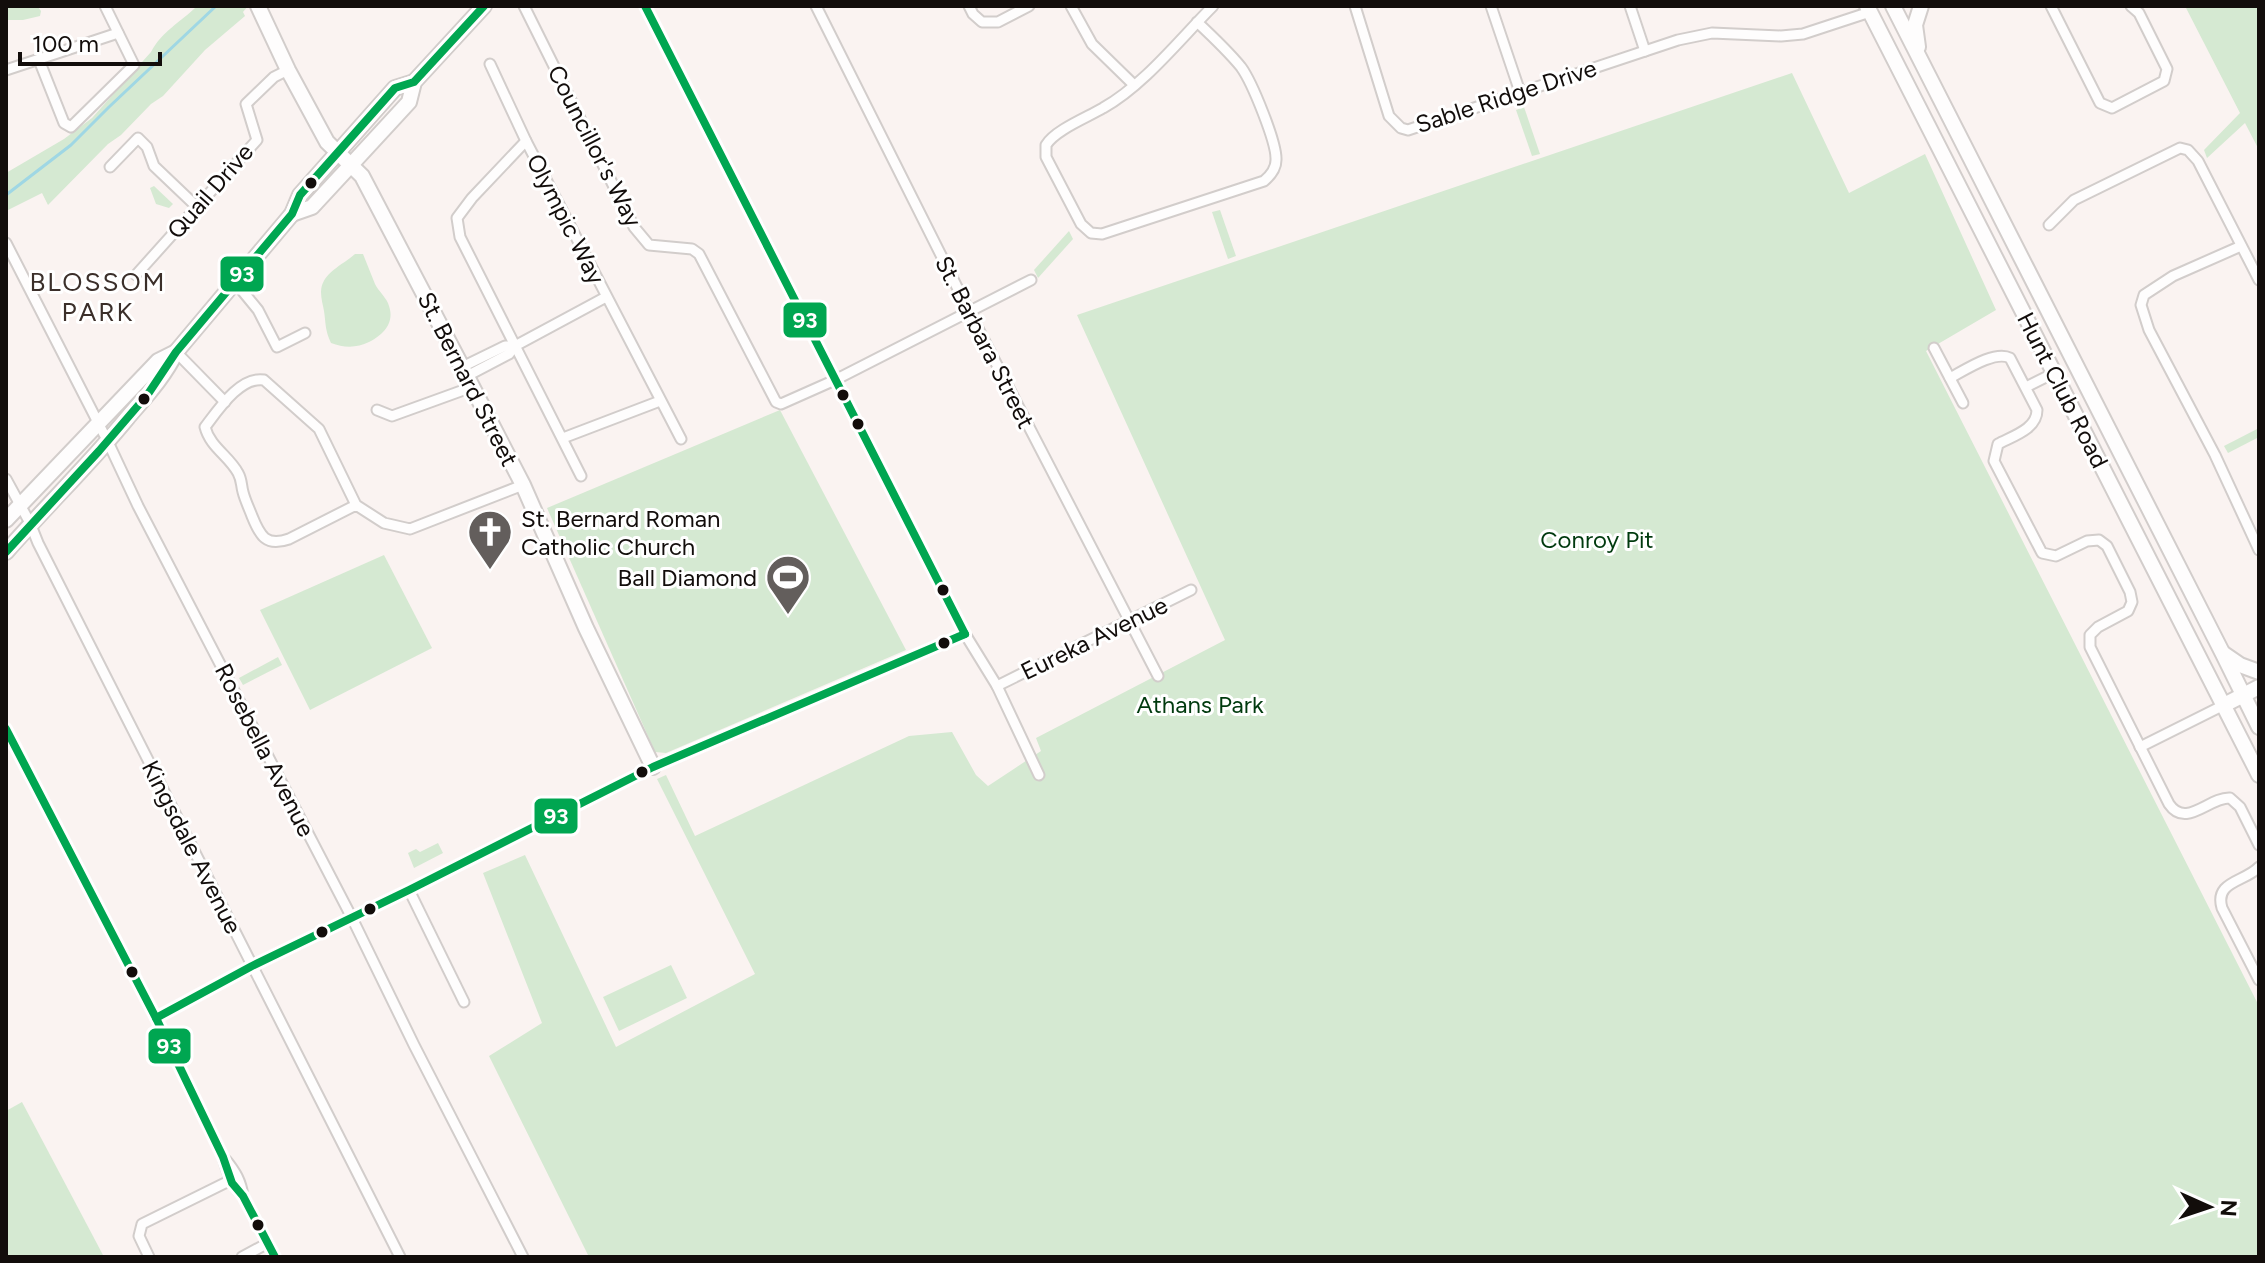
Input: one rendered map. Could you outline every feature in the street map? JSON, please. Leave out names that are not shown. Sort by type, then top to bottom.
[{"type":"main road","name":"St. Bernard Street","points":[[258,6],[327,142],[362,176],[467,376],[523,485],[591,640],[653,767]]},
{"type":"main road","points":[[292,214],[312,207],[350,166],[409,102],[414,82],[484,6]]},
{"type":"main road","points":[[1868,9],[1890,6]]},
{"type":"main road","name":"Hunt Club Road","points":[[1890,6],[1920,59],[2259,727]]},
{"type":"main road","points":[[1920,59],[1915,25],[1921,6]]},
{"type":"main road","name":"Hunt Club Road","points":[[1868,9],[2259,775]]},
{"type":"main road","points":[[6,552],[108,442],[166,372],[176,352],[292,214],[300,195],[395,88],[414,82]]},
{"type":"main road","points":[[6,520],[158,361],[176,352]]},
{"type":"main road","points":[[2223,654],[2259,672]]},
{"type":"main road","points":[[2224,705],[2259,687]]},
{"type":"street","points":[[39,60],[64,123],[71,127],[134,65],[105,6]]},
{"type":"street","name":"Councillor's Way","points":[[524,6],[634,227],[649,245],[692,249],[699,254],[776,402],[781,404],[835,380]]},
{"type":"street","points":[[645,6],[965,634],[997,686],[1039,775]]},
{"type":"street","name":"St. Barbara Street","points":[[816,6],[1158,676]]},
{"type":"street","points":[[969,6],[982,22],[998,22],[1029,6]]},
{"type":"street","points":[[1071,6],[1092,44],[1134,85]]},
{"type":"street","points":[[1197,22],[1232,56],[1248,77],[1276,154],[1276,164],[1270,176],[1264,181],[1102,234],[1085,230],[1046,157],[1046,145],[1055,135],[1112,103],[1134,85],[1197,22],[1213,6]]},
{"type":"street","name":"Sable Ridge Drive","points":[[1355,6],[1389,116],[1401,128],[1414,129],[1645,51],[1712,33],[1803,34],[1868,9]]},
{"type":"street","points":[[1491,6],[1520,92]]},
{"type":"street","points":[[1630,6],[1645,51]]},
{"type":"street","points":[[2055,7],[2100,103],[2112,108],[2164,81],[2167,69],[2139,13],[2131,6]]},
{"type":"street","points":[[6,70],[118,33]]},
{"type":"street","name":"Olympic Way","points":[[490,64],[526,141],[681,439]]},
{"type":"street","name":"Quail Drive","points":[[136,275],[257,140],[246,104],[274,77],[288,70]]},
{"type":"street","points":[[110,167],[138,138],[147,147],[154,166],[196,206]]},
{"type":"street","name":"Olympic Way","points":[[526,141],[457,218],[460,237],[581,476]]},
{"type":"street","points":[[2049,225],[2074,200],[2180,148],[2188,150],[2194,154],[2259,280]]},
{"type":"street","name":"Rosebella Avenue","points":[[6,243],[523,1257]]},
{"type":"street","points":[[2241,246],[2173,276],[2144,295],[2141,305],[2149,330],[2215,455],[2259,550]]},
{"type":"street","points":[[835,380],[1031,280]]},
{"type":"street","points":[[235,282],[258,310],[277,347],[305,333]]},
{"type":"street","name":"Olympic Way","points":[[377,410],[392,416],[509,354],[515,346],[606,297]]},
{"type":"street","points":[[1934,348],[1963,403]]},
{"type":"street","points":[[176,352],[225,402]]},
{"type":"street","points":[[1950,378],[1995,356],[2010,358],[2037,410],[2037,418],[2031,426],[1998,444],[1994,461],[2042,553],[2056,556],[2087,541],[2099,540],[2107,546],[2132,602],[2128,611],[2098,627],[2090,635],[2090,647],[2140,747],[2173,810],[2190,814],[2220,798],[2230,798],[2240,807],[2259,845]]},
{"type":"street","points":[[2026,387],[2054,373]]},
{"type":"street","points":[[356,505],[289,539],[272,542],[257,530],[243,493],[241,478],[207,436],[205,427],[225,402],[248,381],[264,380],[319,429],[356,505],[384,523],[410,529],[523,485]]},
{"type":"street","points":[[563,438],[660,401]]},
{"type":"street","name":"Kingsdale Avenue","points":[[6,479],[400,1257]]},
{"type":"street","name":"Eureka Avenue","points":[[997,686],[1191,590]]},
{"type":"street","points":[[156,1018],[252,966],[653,767],[965,634]]},
{"type":"street","points":[[2140,747],[2224,705]]},
{"type":"street","points":[[6,729],[156,1018],[223,1157],[235,1189],[243,1196],[275,1257]]},
{"type":"street","points":[[2259,867],[2253,874],[2223,889],[2220,897],[2222,908],[2259,980]]},
{"type":"street","points":[[409,890],[464,1002]]},
{"type":"street","points":[[223,1157],[234,1170],[243,1196]]},
{"type":"street","points":[[149,1257],[139,1236],[142,1224],[231,1180]]},
{"type":"street","points":[[242,1257],[268,1243]]},
{"type":"green space","points":[[6,6],[38,7],[40,16],[6,20]]},
{"type":"green space","points":[[197,6],[248,6],[243,12],[245,16],[205,50],[163,96],[108,144],[48,205],[42,193],[6,211],[6,173],[64,139],[92,118],[161,38]]},
{"type":"green space","points":[[2185,6],[2259,6],[2259,150],[2245,123],[2207,158],[2204,150],[2240,113]]},
{"type":"green space","name":"Conroy Pit","points":[[1792,73],[1849,193],[1925,154],[1996,310],[1926,351],[2259,1006],[2259,1257],[589,1257],[489,1056],[542,1023],[483,873],[525,855],[616,1047],[755,974],[657,779],[666,775],[695,836],[909,736],[952,732],[976,775],[988,786],[1041,751],[1036,738],[1225,640],[1077,315]]},
{"type":"green space","points":[[1524,107],[1540,154],[1532,156],[1516,110]]},
{"type":"green space","points":[[154,186],[173,204],[169,208],[156,204],[150,188]]},
{"type":"green space","points":[[1220,210],[1236,256],[1228,259],[1212,212]]},
{"type":"green space","points":[[1069,231],[1073,239],[1038,278],[1034,270]]},
{"type":"green space","points":[[355,254],[363,254],[375,284],[388,303],[390,318],[383,332],[374,339],[360,345],[346,346],[331,343],[321,292],[329,275]]},
{"type":"green space","points":[[780,410],[906,650],[666,753],[655,752],[547,508]]},
{"type":"green space","points":[[2259,428],[2259,437],[2228,453],[2224,446]]},
{"type":"green space","points":[[384,555],[432,648],[310,710],[260,610]]},
{"type":"green space","points":[[278,657],[282,665],[243,685],[239,678]]},
{"type":"green space","points":[[438,843],[443,853],[414,868],[408,853],[416,849],[420,852]]},
{"type":"green space","points":[[671,965],[687,998],[619,1031],[603,997]]},
{"type":"green space","points":[[22,1102],[104,1257],[6,1257],[6,1111]]},
{"type":"waterway","points":[[6,195],[71,145],[216,6]]},
{"type":"transit line","name":"93","points":[[6,552],[148,394],[176,352],[292,214],[300,195],[395,88],[414,82],[484,6]]},
{"type":"transit line","name":"93","points":[[645,6],[965,634]]},
{"type":"transit line","name":"93","points":[[156,1018],[252,966],[653,767],[965,634]]},
{"type":"transit line","name":"93","points":[[6,729],[156,1018],[223,1157],[232,1183],[243,1196],[275,1257]]},
{"type":"place","name":"St. Bernard Roman Catholic Church","points":[[490,571]]},
{"type":"place","name":"Ball Diamond","points":[[788,616]]},
{"type":"district","name":"BLOSSOM PARK","points":[[98,297]]},
{"type":"park label","name":"Athans Park","points":[[1200,704]]}]
